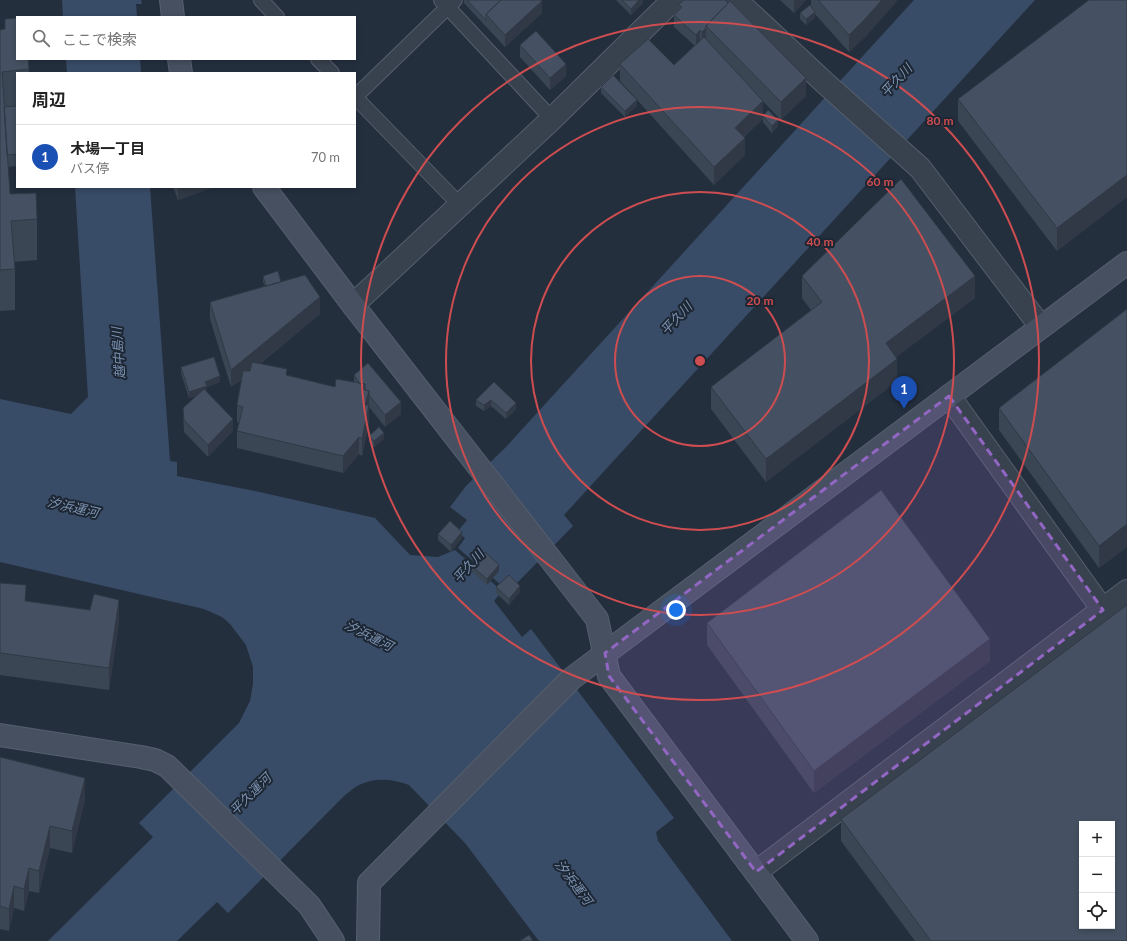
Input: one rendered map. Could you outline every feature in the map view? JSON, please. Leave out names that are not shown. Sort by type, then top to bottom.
[{"type":"street","points":[[171,0],[173,16]]},
{"type":"street","points":[[354,305],[552,119],[673,0]]},
{"type":"street","points":[[736,0],[825,83],[920,168],[1041,327]]},
{"type":"street","points":[[179,60],[181,72]]},
{"type":"street","points":[[265,188],[597,619],[609,676],[807,941]]},
{"type":"street","points":[[368,941],[368,883],[571,678],[1127,263]]},
{"type":"street","points":[[949,396],[1103,610]]},
{"type":"street","points":[[756,872],[1127,591]]},
{"type":"street","points":[[0,735],[141,757],[155,760],[167,766],[309,905],[333,941]]},
{"type":"lane","points":[[261,0],[277,16]]},
{"type":"lane","points":[[356,96],[448,2],[552,119]]},
{"type":"lane","points":[[319,60],[331,72]]},
{"type":"lane","points":[[356,98],[460,206]]},
{"type":"highlighted area","points":[[949,396],[1103,610],[756,872],[609,676],[605,653]]},
{"type":"water","points":[[62,0],[141,0],[142,4],[136,4],[137,16],[63,16]]},
{"type":"water","name":"平久川","points":[[914,0],[1035,0],[564,515],[573,526],[516,584],[501,585],[458,548],[465,538],[457,532],[467,520],[450,507],[466,486],[506,447]]},
{"type":"water","points":[[66,60],[140,60],[141,72],[67,72]]},
{"type":"water","points":[[75,188],[150,188],[170,461],[177,462],[177,476],[255,491],[375,518],[410,555],[438,557],[455,550],[502,591],[494,601],[522,637],[531,629],[674,818],[656,832],[658,841],[732,941],[539,941],[465,843],[409,785],[397,781],[378,780],[365,782],[343,797],[228,913],[217,902],[177,941],[48,941],[153,837],[139,823],[239,723],[250,701],[253,684],[253,667],[246,645],[230,624],[222,617],[204,609],[0,562],[0,399],[71,414],[88,397]]},
{"type":"building","points":[[467,0],[501,0],[486,14],[486,20]]},
{"type":"building","points":[[501,0],[542,1],[505,35],[486,14]]},
{"type":"building","points":[[622,0],[639,0],[631,9]]},
{"type":"building","points":[[684,0],[725,0],[728,3],[702,32],[700,30],[696,35],[674,15],[682,7],[678,5]]},
{"type":"building","points":[[818,0],[882,0],[849,35]]},
{"type":"building","points":[[1089,0],[1127,0],[1127,175],[1057,228],[958,99]]},
{"type":"building","points":[[730,1],[806,78],[781,102],[706,26]]},
{"type":"building","points":[[810,5],[815,12],[806,19],[800,13]]},
{"type":"building","points":[[16,18],[16,60],[28,60],[29,69],[2,72],[10,194],[36,193],[37,219],[11,221],[15,269],[0,270],[0,30],[5,29],[5,19]]},
{"type":"building","points":[[536,31],[566,64],[550,78],[520,45]]},
{"type":"building","points":[[704,37],[763,101],[735,128],[745,138],[714,167],[620,64],[648,39],[674,65]]},
{"type":"building","points":[[613,75],[637,100],[625,111],[601,87]]},
{"type":"building","points":[[16,106],[16,154],[7,155],[4,107]]},
{"type":"building","points":[[768,110],[778,120],[772,126],[763,116]]},
{"type":"building","points":[[901,179],[975,276],[886,343],[897,359],[766,459],[711,387],[822,302],[802,276]]},
{"type":"building","points":[[278,271],[281,282],[266,286],[263,276]]},
{"type":"building","points":[[305,275],[320,297],[231,370],[210,302]]},
{"type":"building","points":[[1127,309],[1127,524],[1099,546],[999,408]]},
{"type":"building","points":[[214,357],[220,376],[205,382],[207,386],[189,392],[181,367]]},
{"type":"building","points":[[252,362],[287,369],[286,375],[335,387],[336,379],[365,384],[363,389],[369,391],[365,405],[369,405],[362,439],[359,437],[343,456],[237,431],[243,407],[237,405],[243,371],[250,371]]},
{"type":"building","points":[[368,363],[401,402],[385,415],[369,395],[369,391],[365,390],[365,384],[360,384],[354,375]]},
{"type":"building","points":[[494,382],[516,403],[506,413],[491,400],[484,405],[476,400]]},
{"type":"building","points":[[204,389],[233,419],[208,445],[184,420],[183,408]]},
{"type":"building","points":[[379,427],[384,433],[374,441],[369,436]]},
{"type":"building","points":[[881,490],[990,639],[814,771],[707,623]]},
{"type":"building","points":[[450,521],[462,532],[451,545],[438,534]]},
{"type":"building","points":[[485,552],[499,565],[487,579],[472,566]]},
{"type":"building","points":[[509,575],[520,586],[509,599],[496,587]]},
{"type":"building","points":[[0,583],[26,585],[25,601],[90,610],[94,594],[119,600],[109,668],[0,653]]},
{"type":"building","points":[[1127,605],[1127,941],[931,941],[841,819]]},
{"type":"building","points":[[0,757],[85,778],[72,831],[50,826],[39,871],[29,868],[24,889],[14,886],[9,909],[0,906]]},
{"type":"building","points":[[529,935],[533,941],[520,941]]},
{"type":"place","name":"木場一丁目","points":[[904,409]]},
{"type":"water label","name":"越中島川","points":[[118,353]]},
{"type":"water label","name":"汐浜運河","points":[[73,507]]},
{"type":"water label","name":"汐浜運河","points":[[369,635]]},
{"type":"water label","name":"平久運河","points":[[250,794]]},
{"type":"water label","name":"汐浜運河","points":[[574,882]]}]
